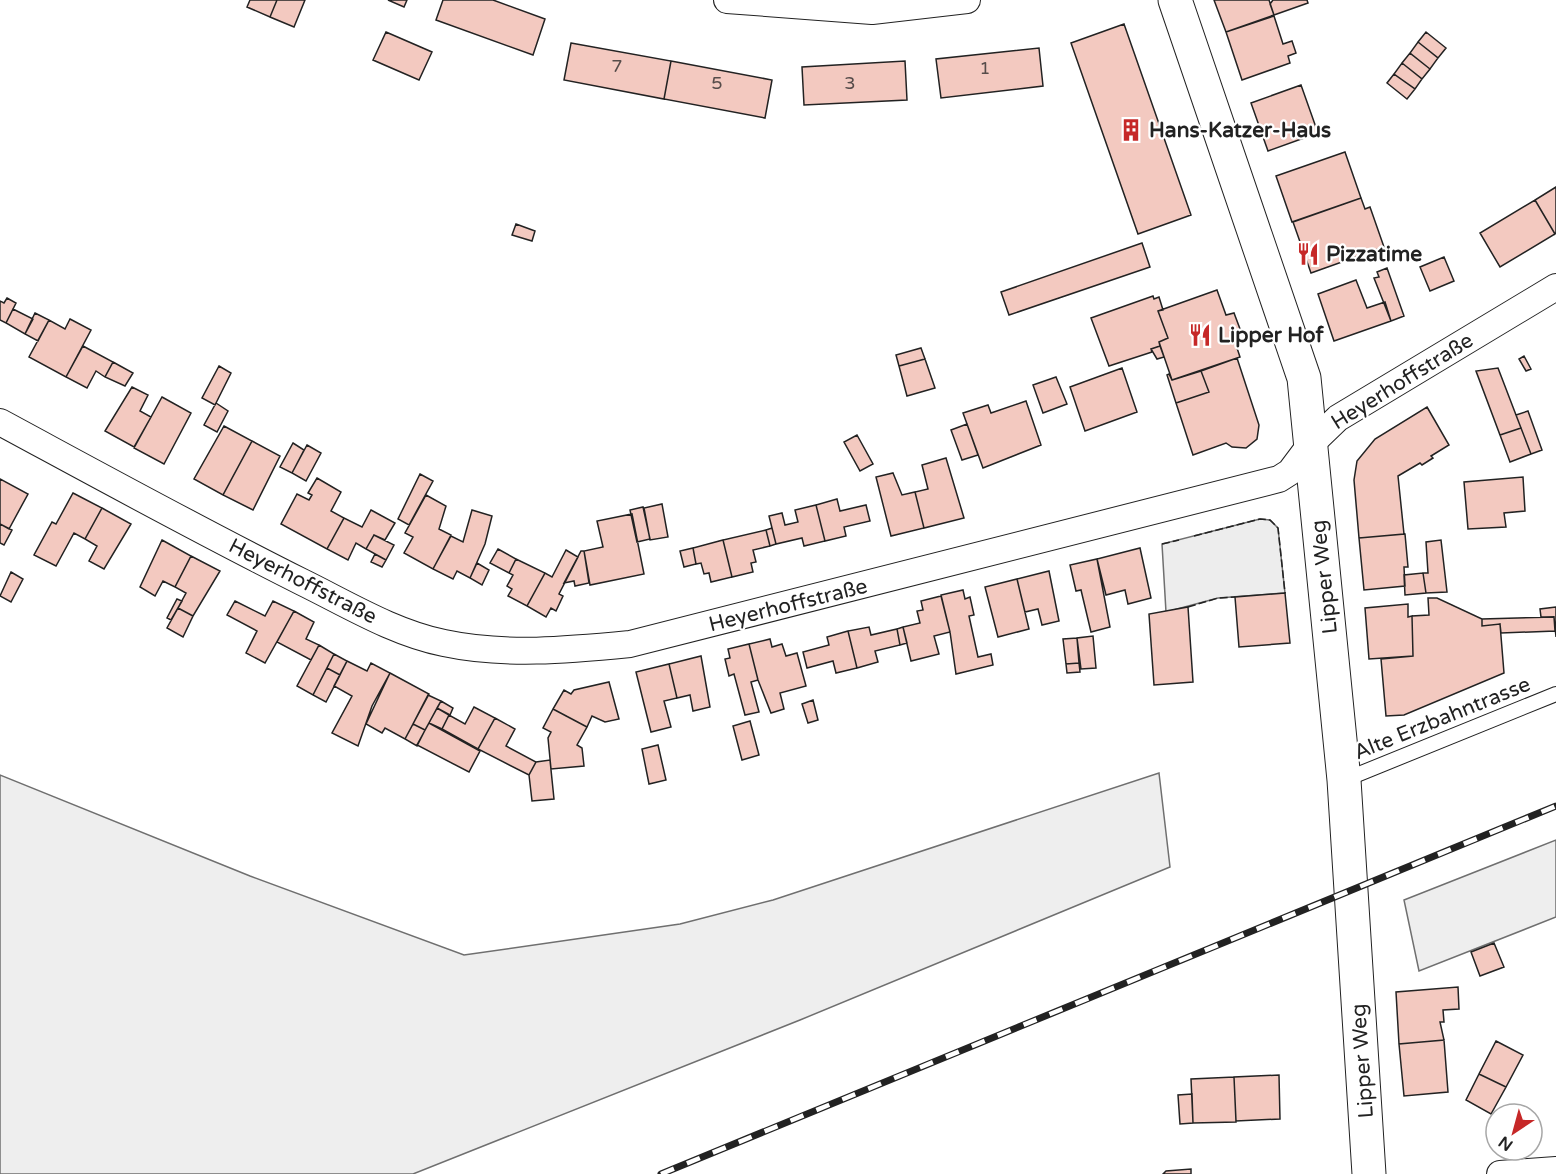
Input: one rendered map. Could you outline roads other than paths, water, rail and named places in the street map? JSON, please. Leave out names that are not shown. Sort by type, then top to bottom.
[{"type":"street","points":[[727,0],[872,11],[967,0]]},
{"type":"street","name":"Lipper Weg","points":[[1175,0],[1304,378],[1344,780],[1369,1174]]},
{"type":"street","name":"Heyerhoffstraße","points":[[0,422],[268,565],[394,627],[442,643],[488,650],[533,651],[630,644],[1264,484],[1290,472],[1311,444],[1338,418],[1556,287]]},
{"type":"street","points":[[1500,1174],[1545,1172]]},
{"type":"lane","name":"Alte Erzbahntrasse","points":[[1344,780],[1556,694]]},
{"type":"railway","points":[[661,1174],[1556,806]]},
{"type":"place","name":"Hans-Katzer-Haus","points":[[1131,130]]},
{"type":"place","name":"Pizzatime","points":[[1308,254]]},
{"type":"place","name":"Lipper Hof","points":[[1200,335]]}]
